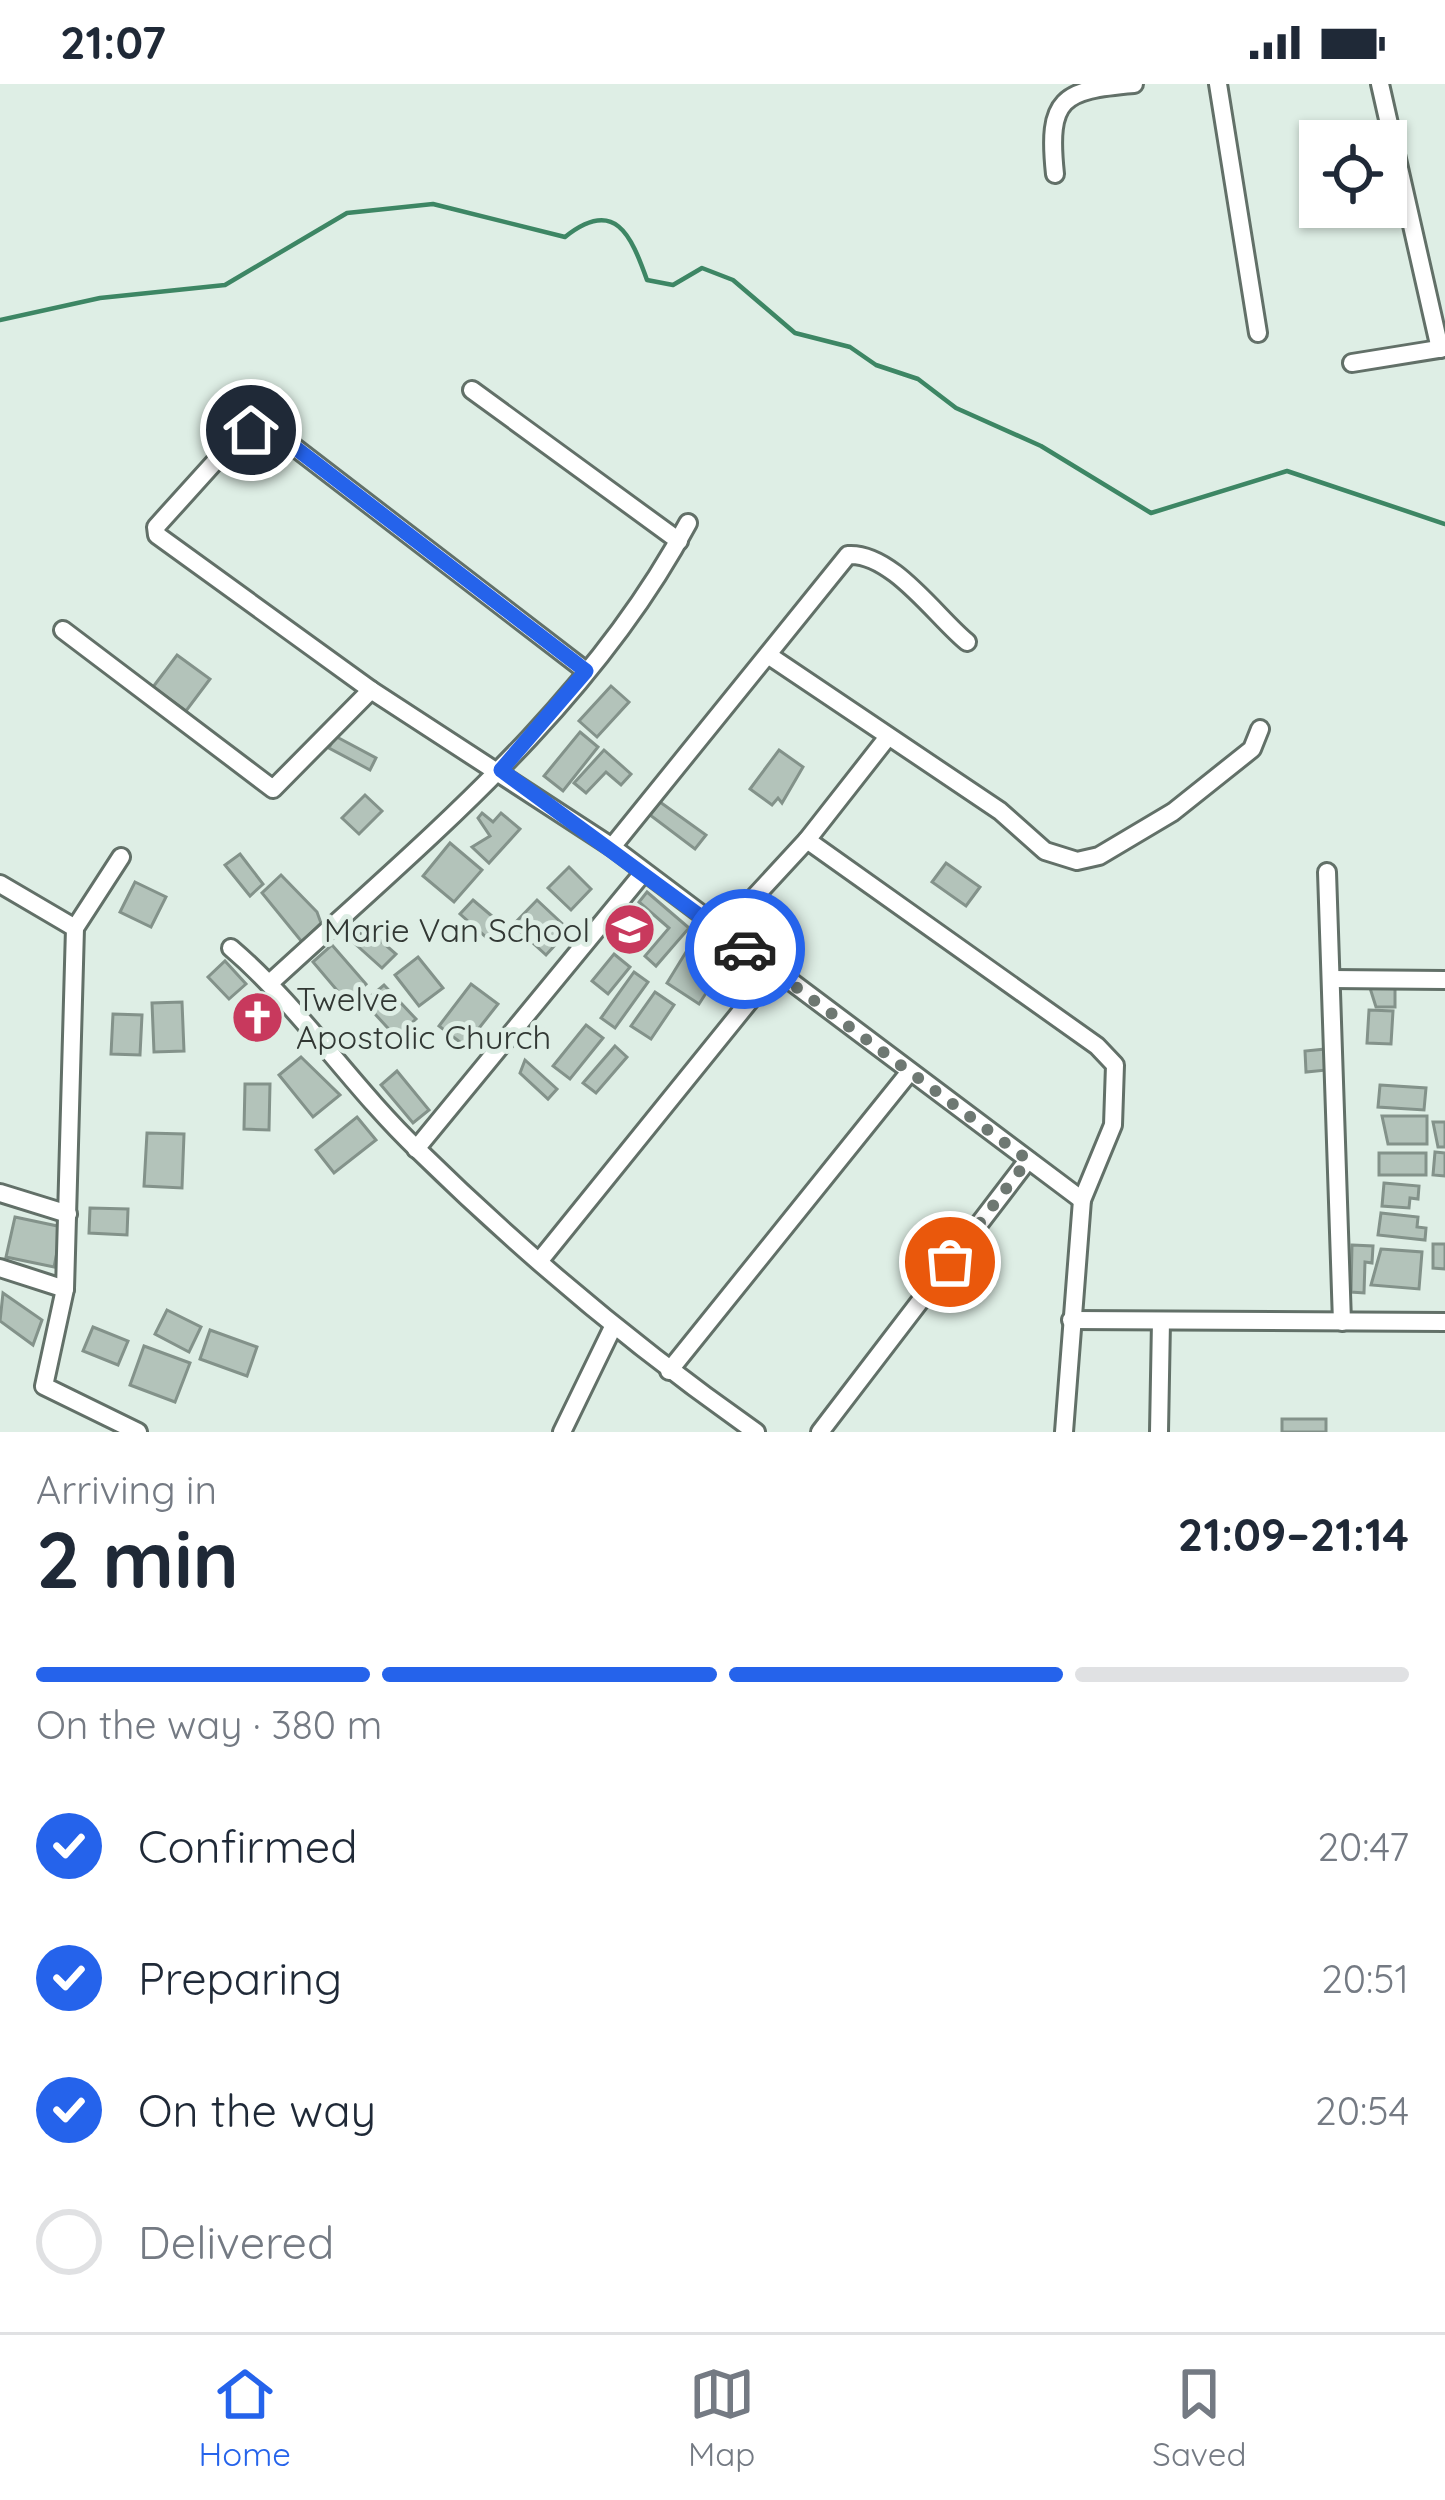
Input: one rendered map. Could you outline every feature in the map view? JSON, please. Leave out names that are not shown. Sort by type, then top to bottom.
[{"type":"street","points":[[1055,174],[1050,128],[1056,110],[1092,86],[1134,84]]},
{"type":"street","points":[[1218,84],[1258,333]]},
{"type":"street","points":[[1352,363],[1442,348],[1380,84]]},
{"type":"street","points":[[472,390],[679,541]]},
{"type":"street","points":[[586,671],[276,433],[261,429],[240,434],[156,527],[157,536],[371,690],[501,770],[724,930],[773,973],[1082,1200]]},
{"type":"street","points":[[272,982],[501,770],[586,671],[688,523]]},
{"type":"street","points":[[611,848],[771,657],[836,568],[856,554],[938,608],[967,642]]},
{"type":"street","points":[[63,630],[273,789],[371,690]]},
{"type":"street","points":[[771,657],[1000,811],[1046,851],[1077,861],[1099,856],[1173,812],[1252,749],[1260,729]]},
{"type":"street","points":[[724,930],[807,840],[887,738]]},
{"type":"street","points":[[807,840],[1097,1046],[1115,1065],[1113,1125],[1082,1200],[1064,1432]]},
{"type":"street","points":[[121,856],[75,928],[65,1289],[44,1386],[139,1432]]},
{"type":"street","points":[[1327,872],[1342,1322]]},
{"type":"street","points":[[416,1149],[643,873]]},
{"type":"street","points":[[0,884],[75,928]]},
{"type":"street","points":[[231,948],[272,982],[416,1149],[613,1327],[757,1432]]},
{"type":"street","points":[[541,1259],[773,973]]},
{"type":"street","points":[[1331,979],[1445,980]]},
{"type":"street","points":[[669,1371],[908,1074]]},
{"type":"street","points":[[820,1432],[1028,1160]]},
{"type":"street","points":[[0,1193],[68,1214]]},
{"type":"street","points":[[0,1268],[65,1289]]},
{"type":"street","points":[[1071,1320],[1445,1322]]},
{"type":"street","points":[[1159,1432],[1161,1321]]},
{"type":"street","points":[[562,1432],[613,1327]]},
{"type":"street","points":[[86,1432],[92,1412]]},
{"type":"building","points":[[177,655],[210,679],[186,711],[153,687]]},
{"type":"building","points":[[611,686],[629,702],[597,737],[579,721]]},
{"type":"building","points":[[580,732],[598,747],[563,791],[544,776]]},
{"type":"building","points":[[335,736],[376,758],[370,770],[329,748]]},
{"type":"building","points":[[604,750],[631,774],[621,785],[606,772],[586,793],[574,783]]},
{"type":"building","points":[[779,750],[803,767],[782,803],[778,798],[772,805],[750,789]]},
{"type":"building","points":[[365,795],[382,811],[359,834],[342,818]]},
{"type":"building","points":[[660,802],[706,835],[695,849],[650,815]]},
{"type":"building","points":[[482,813],[493,822],[501,813],[520,829],[489,863],[472,847],[490,836],[478,818]]},
{"type":"building","points":[[450,843],[482,870],[454,902],[423,876]]},
{"type":"building","points":[[240,854],[263,884],[250,896],[225,865]]},
{"type":"building","points":[[946,863],[980,887],[966,906],[932,882]]},
{"type":"building","points":[[569,867],[591,889],[571,910],[548,888]]},
{"type":"building","points":[[281,875],[317,912],[321,923],[302,942],[262,893]]},
{"type":"building","points":[[135,882],[166,897],[151,927],[120,912]]},
{"type":"building","points":[[647,892],[689,928],[656,966],[645,956],[669,928],[639,902]]},
{"type":"building","points":[[473,900],[499,922],[486,937],[460,914]]},
{"type":"building","points":[[537,900],[569,930],[546,955],[513,925]]},
{"type":"building","points":[[366,928],[396,954],[382,968],[353,942]]},
{"type":"building","points":[[332,945],[366,984],[346,1001],[313,962]]},
{"type":"building","points":[[686,952],[719,973],[699,1004],[667,983]]},
{"type":"building","points":[[614,954],[630,967],[608,994],[592,981]]},
{"type":"building","points":[[418,957],[443,988],[419,1006],[395,975]]},
{"type":"building","points":[[225,961],[246,984],[229,999],[208,977]]},
{"type":"building","points":[[634,972],[648,982],[615,1028],[601,1018]]},
{"type":"building","points":[[471,984],[498,1004],[465,1046],[439,1026]]},
{"type":"building","points":[[384,985],[416,1019],[396,1037],[364,1002]]},
{"type":"building","points":[[1370,988],[1395,988],[1395,1007],[1376,1007]]},
{"type":"building","points":[[655,992],[674,1005],[651,1039],[631,1026]]},
{"type":"building","name":"Twelve Apostolic Church","points":[[266,993],[280,1010],[264,1023],[270,1029],[260,1037],[240,1014]]},
{"type":"building","points":[[182,1002],[184,1051],[154,1052],[152,1003]]},
{"type":"building","points":[[1369,1010],[1393,1011],[1391,1044],[1367,1043]]},
{"type":"building","points":[[113,1014],[142,1015],[140,1055],[111,1054]]},
{"type":"building","points":[[586,1025],[603,1038],[570,1079],[553,1066]]},
{"type":"building","points":[[615,1046],[627,1057],[596,1093],[583,1083]]},
{"type":"building","points":[[1326,1049],[1327,1070],[1306,1072],[1305,1051]]},
{"type":"building","points":[[301,1057],[340,1095],[313,1117],[279,1075]]},
{"type":"building","points":[[525,1060],[557,1089],[548,1099],[520,1073]]},
{"type":"building","points":[[397,1071],[429,1110],[413,1123],[381,1085]]},
{"type":"building","points":[[245,1084],[270,1084],[269,1130],[244,1129]]},
{"type":"building","points":[[1380,1085],[1426,1088],[1424,1110],[1378,1107]]},
{"type":"building","points":[[1382,1116],[1427,1116],[1427,1144],[1388,1144]]},
{"type":"building","points":[[357,1117],[376,1140],[334,1173],[316,1150]]},
{"type":"building","points":[[1433,1122],[1445,1122],[1445,1147],[1438,1147]]},
{"type":"building","points":[[147,1133],[184,1134],[182,1188],[144,1186]]},
{"type":"building","points":[[1435,1152],[1445,1153],[1445,1176],[1433,1175]]},
{"type":"building","points":[[1379,1153],[1426,1153],[1426,1175],[1379,1175]]},
{"type":"building","points":[[1384,1183],[1419,1186],[1418,1199],[1410,1198],[1409,1208],[1382,1206]]},
{"type":"building","points":[[90,1208],[128,1209],[127,1235],[89,1233]]},
{"type":"building","points":[[1381,1213],[1418,1217],[1417,1227],[1426,1228],[1425,1240],[1378,1235]]},
{"type":"building","points":[[15,1217],[62,1227],[54,1267],[6,1257]]},
{"type":"building","points":[[1433,1244],[1445,1244],[1445,1269],[1433,1268]]},
{"type":"building","points":[[1352,1245],[1373,1246],[1372,1263],[1365,1262],[1364,1293],[1351,1292]]},
{"type":"building","points":[[1381,1249],[1422,1252],[1419,1289],[1371,1285]]},
{"type":"building","points":[[3,1293],[42,1320],[33,1345],[0,1321]]},
{"type":"building","points":[[167,1310],[201,1327],[189,1352],[155,1334]]},
{"type":"building","points":[[93,1327],[128,1341],[118,1365],[83,1351]]},
{"type":"building","points":[[210,1330],[257,1347],[247,1376],[200,1359]]},
{"type":"building","points":[[144,1346],[190,1363],[175,1402],[130,1385]]},
{"type":"building","points":[[1282,1419],[1326,1419],[1326,1432],[1282,1432]]},
{"type":"waterway","points":[[0,320],[100,298],[225,285],[347,213],[433,204],[565,237],[582,226],[609,221],[627,236],[647,280],[673,285],[702,268],[733,280],[795,333],[850,347],[876,365],[918,379],[956,408],[1041,446],[1151,513],[1287,471],[1445,524]]},
{"type":"way so far","points":[[745,949],[1028,1160],[950,1262]]},
{"type":"place","name":"Marie Van School","points":[[629,930]]},
{"type":"place","name":"Twelve Apostolic Church","points":[[257,1018]]},
{"type":"route","points":[[251,430],[276,433],[586,671],[501,770],[745,949]]}]
